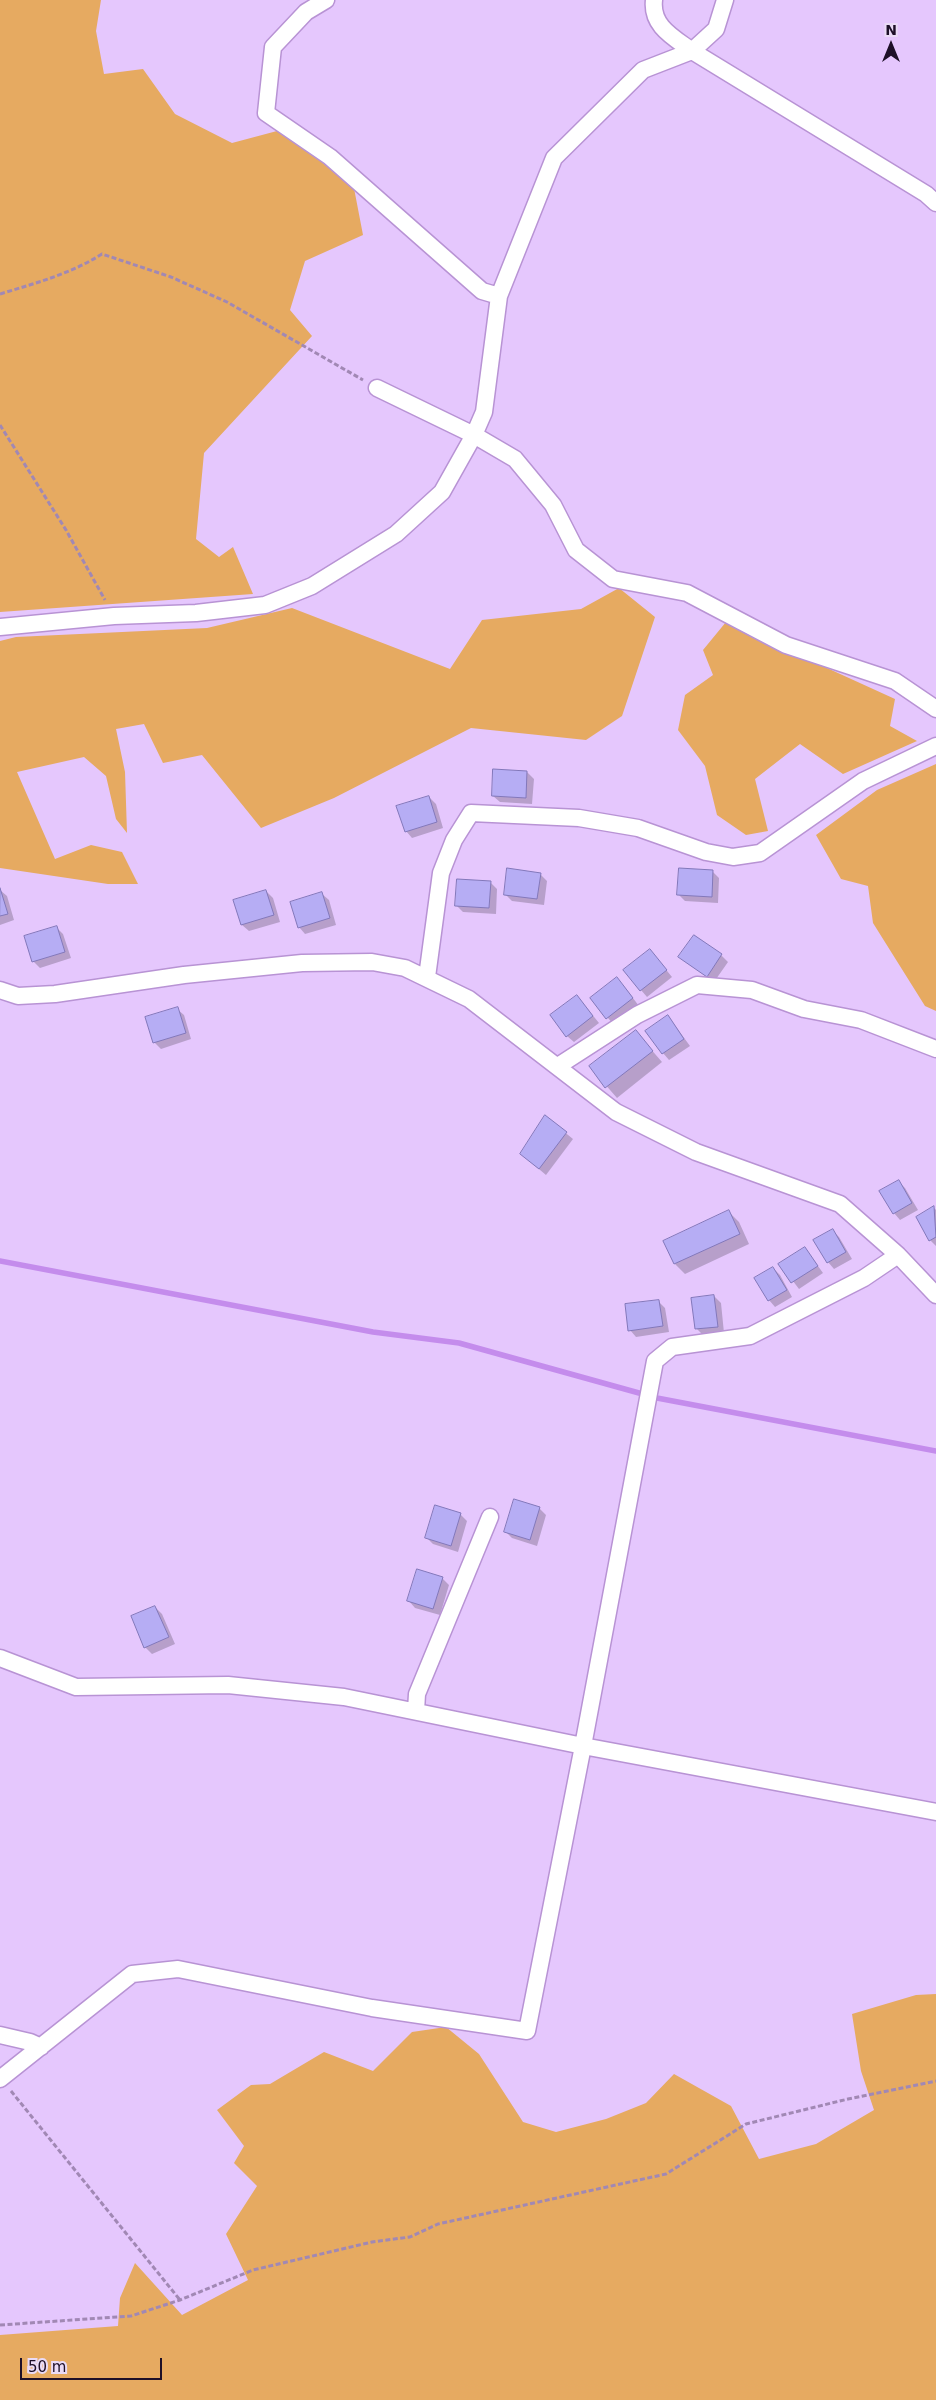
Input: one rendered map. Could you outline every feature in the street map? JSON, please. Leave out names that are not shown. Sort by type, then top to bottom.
[{"type":"street","points":[[326,0],[306,12],[272,47],[266,113],[330,157],[482,291],[499,296]]},
{"type":"street","points":[[654,0],[653,9],[659,26],[692,50],[926,194],[936,203]]},
{"type":"street","points":[[0,627],[114,616],[196,613],[266,605],[312,586],[396,534],[442,492],[474,435],[484,412],[499,296],[554,158],[643,70],[692,50],[716,29],[725,0]]},
{"type":"street","points":[[376,388],[474,435],[515,459],[553,505],[576,550],[613,579],[687,593],[786,645],[895,681],[936,709]]},
{"type":"street","points":[[426,977],[441,873],[454,840],[471,813],[579,818],[638,828],[706,852],[733,857],[760,853],[864,781],[936,746]]},
{"type":"street","points":[[0,990],[18,996],[55,994],[184,975],[302,963],[372,962],[405,968],[469,999],[616,1112],[687,1147],[778,1183],[840,1204],[898,1255],[936,1295]]},
{"type":"street","points":[[558,1066],[630,1019],[697,985],[752,990],[804,1009],[861,1020],[936,1049]]},
{"type":"street","points":[[0,2079],[132,1974],[178,1969],[372,2008],[527,2031],[584,1746],[644,1409],[655,1361],[672,1347],[750,1336],[864,1278],[898,1255]]},
{"type":"street","points":[[416,1711],[417,1694],[490,1517]]},
{"type":"street","points":[[0,1658],[76,1687],[228,1685],[344,1697],[584,1746],[936,1812]]},
{"type":"street","points":[[0,2034],[41,2047]]},
{"type":"path","points":[[0,294],[56,277],[83,266],[102,254],[171,277],[227,302],[376,388]]},
{"type":"path","points":[[0,425],[66,530],[114,616]]},
{"type":"path","points":[[0,2079],[180,2300]]},
{"type":"path","points":[[0,2325],[131,2316],[180,2300],[253,2270],[372,2242],[410,2236],[438,2224],[666,2174],[746,2124],[848,2099],[936,2081]]},
{"type":"shaded area","points":[[0,0],[101,0],[96,31],[104,74],[143,69],[175,114],[232,143],[277,131],[325,161],[353,183],[363,235],[305,261],[290,310],[312,336],[204,453],[196,539],[219,557],[233,547],[253,594],[0,612]]},
{"type":"shaded area","points":[[619,588],[655,617],[622,716],[586,740],[471,728],[334,798],[261,828],[202,755],[163,763],[144,724],[116,729],[125,772],[127,833],[116,819],[106,776],[84,757],[17,772],[55,859],[91,845],[122,852],[138,884],[108,884],[0,868],[0,641],[16,637],[207,628],[292,608],[450,669],[482,620],[581,609]]},
{"type":"shaded area","points":[[726,622],[895,699],[890,726],[917,741],[843,774],[800,744],[755,779],[768,831],[746,835],[717,815],[705,766],[678,730],[685,695],[713,675],[703,650]]},
{"type":"shaded area","points":[[936,764],[936,1011],[925,1006],[873,923],[868,886],[841,879],[816,835],[877,790]]},
{"type":"shaded area","points":[[936,1994],[936,2400],[0,2400],[0,2335],[118,2326],[120,2298],[135,2263],[182,2315],[248,2280],[226,2234],[257,2186],[234,2163],[244,2146],[217,2110],[251,2085],[270,2084],[324,2052],[373,2071],[412,2032],[446,2027],[479,2054],[523,2122],[556,2132],[606,2119],[646,2103],[674,2074],[731,2106],[759,2159],[816,2144],[874,2110],[861,2071],[852,2014],[916,1995]]},
{"type":"building","points":[[493,769],[527,771],[526,798],[492,796]]},
{"type":"building","points":[[429,796],[437,822],[405,832],[396,806]]},
{"type":"building","points":[[507,868],[541,873],[537,899],[504,895]]},
{"type":"building","points":[[679,868],[713,870],[712,897],[677,895]]},
{"type":"building","points":[[457,879],[491,881],[489,908],[455,906]]},
{"type":"building","points":[[0,888],[8,914],[0,916]]},
{"type":"building","points":[[266,890],[274,915],[241,925],[233,900]]},
{"type":"building","points":[[322,892],[330,918],[298,928],[290,902]]},
{"type":"building","points":[[57,926],[65,952],[32,962],[24,936]]},
{"type":"building","points":[[694,935],[722,954],[707,977],[678,957]]},
{"type":"building","points":[[650,949],[667,970],[640,991],[623,970]]},
{"type":"building","points":[[617,977],[633,998],[606,1019],[590,998]]},
{"type":"building","points":[[577,995],[593,1016],[566,1037],[550,1015]]},
{"type":"building","points":[[178,1007],[186,1033],[153,1043],[145,1017]]},
{"type":"building","points":[[668,1015],[684,1039],[662,1054],[645,1031]]},
{"type":"building","points":[[636,1030],[653,1051],[605,1088],[589,1066]]},
{"type":"building","points":[[545,1115],[567,1132],[539,1169],[520,1154]]},
{"type":"building","points":[[899,1180],[912,1203],[893,1214],[879,1191]]},
{"type":"building","points":[[934,1206],[936,1237],[929,1241],[916,1217]]},
{"type":"building","points":[[729,1210],[740,1234],[674,1264],[663,1241]]},
{"type":"building","points":[[833,1229],[846,1252],[827,1263],[813,1240]]},
{"type":"building","points":[[805,1247],[818,1266],[791,1283],[778,1264]]},
{"type":"building","points":[[773,1267],[787,1290],[768,1301],[754,1278]]},
{"type":"building","points":[[714,1295],[718,1327],[695,1329],[691,1298]]},
{"type":"building","points":[[659,1300],[663,1326],[628,1331],[625,1304]]},
{"type":"building","points":[[514,1499],[540,1507],[530,1540],[504,1532]]},
{"type":"building","points":[[435,1505],[461,1513],[451,1546],[425,1538]]},
{"type":"building","points":[[417,1569],[443,1577],[433,1609],[407,1601]]},
{"type":"building","points":[[155,1606],[169,1637],[144,1648],[131,1616]]},
{"type":"waterway","points":[[0,1261],[373,1332],[459,1343],[657,1398],[936,1451]]}]
